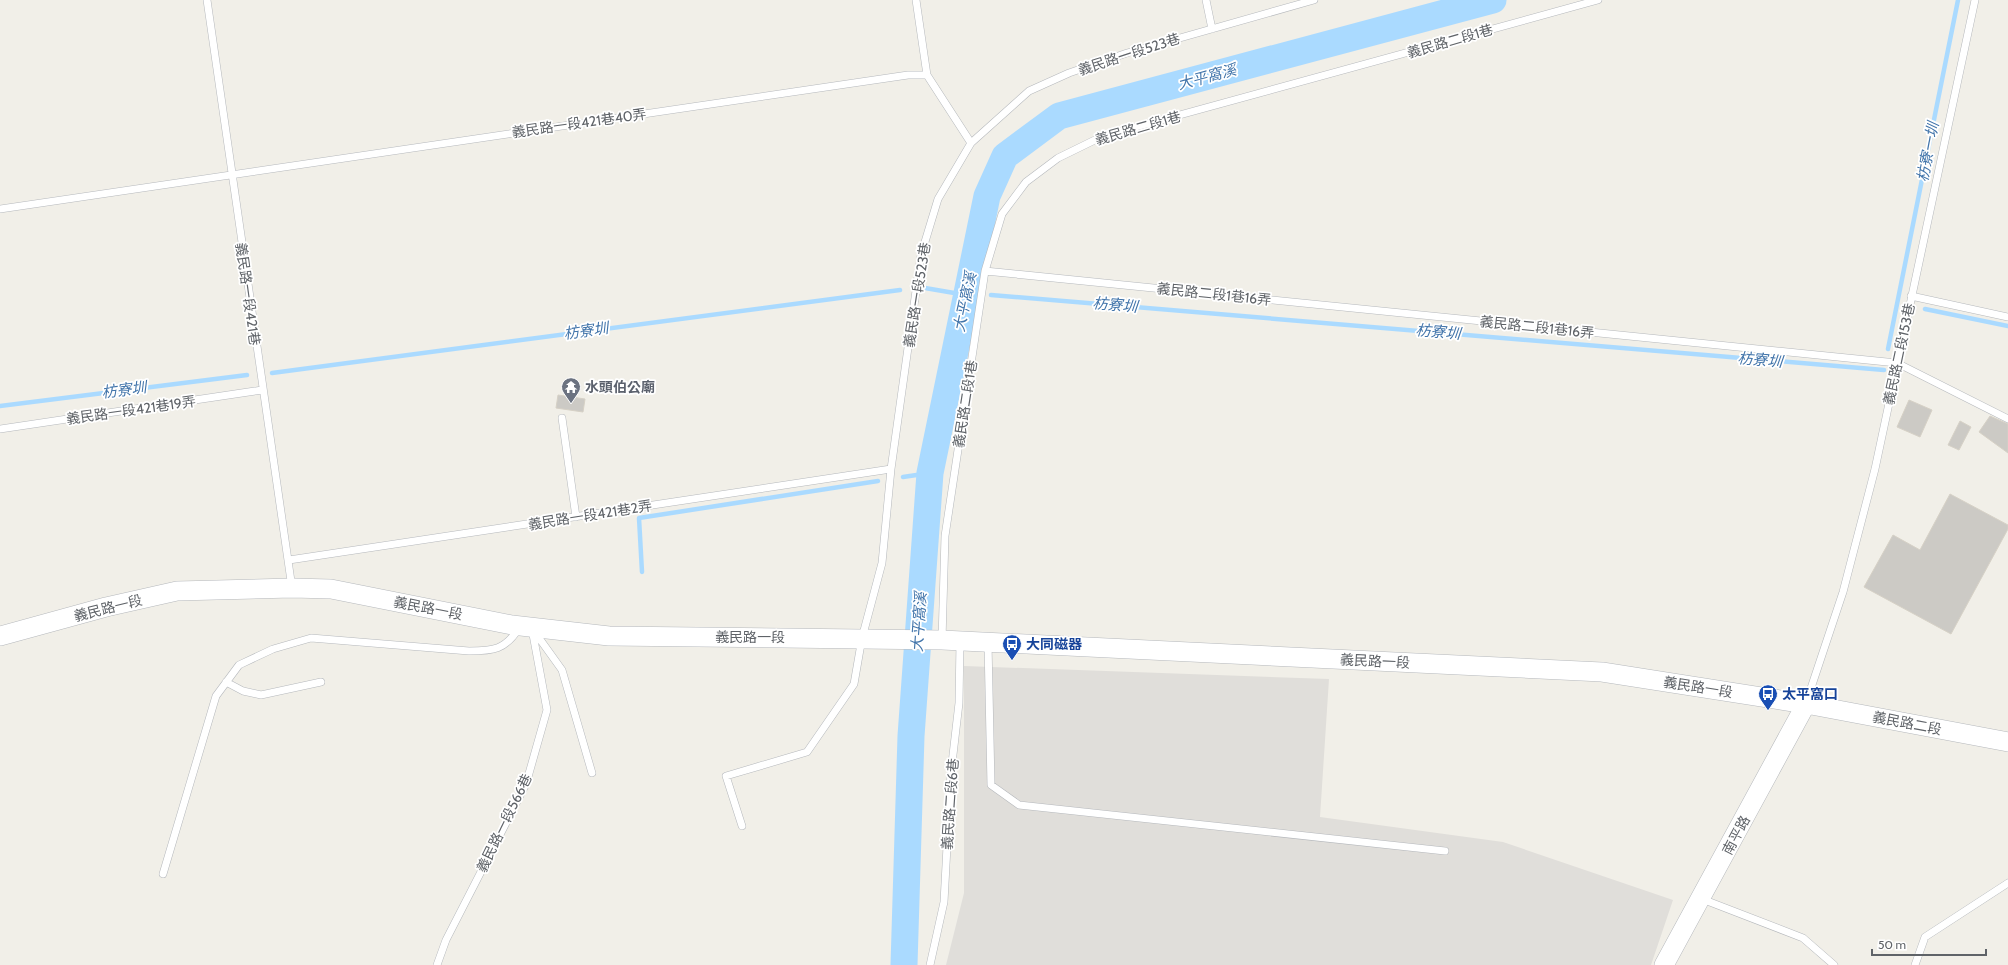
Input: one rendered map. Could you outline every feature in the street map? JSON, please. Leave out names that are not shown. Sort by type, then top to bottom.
[{"type":"street","name":"義民路一段","points":[[0,636],[106,607],[177,591],[292,588],[331,589],[526,626],[609,636],[862,638],[951,641],[1602,672],[1806,704]]},
{"type":"street","name":"義民路二段","points":[[1806,704],[2008,740]]},
{"type":"street","name":"南平路","points":[[1664,965],[1702,899],[1806,704]]},
{"type":"lane","name":"義民路一段421巷","points":[[207,0],[262,390],[289,560],[292,588]]},
{"type":"lane","points":[[916,0],[927,76],[971,143]]},
{"type":"lane","points":[[1206,0],[1212,29]]},
{"type":"lane","name":"義民路一段523巷","points":[[742,826],[726,776],[807,752],[854,684],[862,638],[882,563],[891,469],[921,255],[938,199],[971,143],[1029,91],[1069,73],[1127,53],[1314,0]]},
{"type":"lane","name":"義民路二段1巷","points":[[951,641],[945,536],[985,271],[1002,214],[1026,182],[1058,158],[1103,136],[1598,0]]},
{"type":"lane","name":"義民路二段153巷","points":[[1806,704],[1844,592],[1875,469],[1975,0]]},
{"type":"lane","name":"義民路一段421巷40弄","points":[[0,209],[908,75],[927,76]]},
{"type":"lane","name":"義民路二段1巷16弄","points":[[985,271],[1897,363]]},
{"type":"lane","points":[[1911,296],[2008,317]]},
{"type":"lane","points":[[1897,363],[2008,419]]},
{"type":"lane","name":"義民路一段421巷19弄","points":[[0,429],[262,390]]},
{"type":"lane","points":[[562,418],[576,517]]},
{"type":"lane","name":"義民路一段421巷2弄","points":[[289,560],[891,469]]},
{"type":"lane","points":[[163,874],[216,696],[239,665],[273,649],[311,638],[469,651],[494,650],[512,639],[526,626],[562,670],[592,773]]},
{"type":"lane","name":"義民路一段566巷","points":[[437,965],[446,940],[526,784],[547,710],[526,626]]},
{"type":"lane","name":"義民路二段6巷","points":[[930,965],[944,902],[951,772],[959,703],[951,641]]},
{"type":"lane","points":[[988,643],[991,785],[1020,805],[1445,851]]},
{"type":"lane","points":[[226,682],[243,691],[261,695],[321,682]]},
{"type":"lane","points":[[1915,965],[1925,937],[2008,883]]},
{"type":"lane","points":[[1702,899],[1803,938],[1834,965]]},
{"type":"shaded area","points":[[964,666],[1329,679],[1320,817],[1503,842],[1673,900],[1651,965],[946,965],[964,893]]},
{"type":"building","name":"水頭伯公廟","points":[[558,395],[585,399],[583,412],[556,408]]},
{"type":"building","points":[[1909,400],[1932,410],[1920,437],[1897,427]]},
{"type":"building","points":[[1990,416],[2008,424],[2008,453],[1979,432]]},
{"type":"building","points":[[1960,421],[1971,427],[1959,450],[1948,445]]},
{"type":"building","points":[[1950,494],[2008,525],[2008,529],[1951,634],[1864,587],[1893,535],[1920,550]]},
{"type":"waterway","name":"大平窩溪","points":[[904,965],[911,736],[930,473],[987,196],[1005,156],[1059,116],[1493,0]]},
{"type":"waterway","name":"枋寮一圳","points":[[1888,349],[1958,0]]},
{"type":"waterway","points":[[925,288],[966,295]]},
{"type":"waterway","name":"枋寮圳","points":[[272,373],[900,290]]},
{"type":"waterway","name":"枋寮圳","points":[[991,295],[1884,370]]},
{"type":"waterway","name":"枋寮圳","points":[[1925,309],[2008,326]]},
{"type":"waterway","name":"枋寮圳","points":[[0,406],[247,375]]},
{"type":"waterway","points":[[903,477],[930,473]]},
{"type":"waterway","points":[[642,572],[639,518],[878,481]]},
{"type":"place","name":"水頭伯公廟","points":[[571,404]]},
{"type":"place","name":"大同磁器","points":[[1012,661]]},
{"type":"place","name":"太平窩口","points":[[1768,711]]}]
